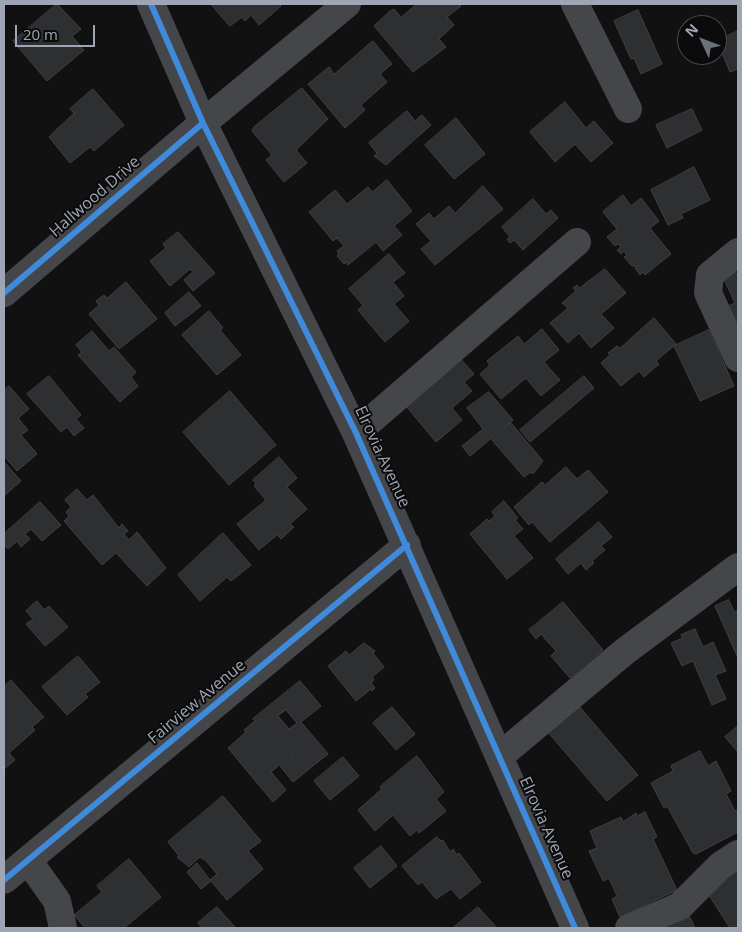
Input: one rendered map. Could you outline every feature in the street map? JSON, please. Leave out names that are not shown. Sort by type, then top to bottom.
[{"type":"street","name":"Elrovia Avenue","points":[[151,4],[203,123],[356,433],[576,928]]},
{"type":"street","name":"Hallwood Drive","points":[[4,293],[203,123],[347,4]]},
{"type":"street","points":[[575,4],[628,109]]},
{"type":"street","points":[[356,433],[577,242]]},
{"type":"street","points":[[738,252],[710,276],[708,293],[738,358]]},
{"type":"street","name":"Fairview Avenue","points":[[4,879],[407,545]]},
{"type":"street","points":[[500,756],[624,652],[738,567]]},
{"type":"street","points":[[629,928],[680,906],[720,866],[738,854]]},
{"type":"street","points":[[28,860],[57,901],[62,928]]},
{"type":"building","points":[[57,4],[81,29],[72,36],[84,50],[47,81],[13,41]]},
{"type":"building","points":[[211,4],[279,4],[281,6],[259,25],[251,15],[245,21],[242,17],[230,26]]},
{"type":"building","points":[[417,4],[459,4],[461,6],[447,17],[454,25],[439,39],[446,47],[413,72],[374,26],[390,11],[394,9],[401,17]]},
{"type":"building","points":[[638,10],[662,64],[641,74],[634,58],[631,59],[614,21]]},
{"type":"building","points":[[738,31],[738,69],[730,72],[727,65],[727,36]]},
{"type":"building","points":[[373,41],[392,64],[380,74],[387,82],[361,105],[365,110],[345,128],[308,84],[329,67],[334,74]]},
{"type":"building","points":[[302,88],[328,119],[296,150],[307,163],[284,182],[266,160],[272,155],[252,131],[254,127]]},
{"type":"building","points":[[93,89],[124,125],[94,151],[90,147],[70,163],[49,137],[74,113],[70,109]]},
{"type":"building","points":[[565,102],[586,128],[594,121],[613,143],[591,162],[575,144],[555,162],[530,132]]},
{"type":"building","points":[[692,109],[702,130],[667,148],[656,125]]},
{"type":"building","points":[[407,111],[415,121],[422,115],[431,125],[386,165],[374,156],[377,153],[369,143]]},
{"type":"building","points":[[456,118],[485,154],[454,179],[425,145]]},
{"type":"building","points":[[694,167],[710,200],[681,214],[683,218],[668,225],[651,190]]},
{"type":"building","points":[[387,180],[412,211],[394,226],[402,235],[383,251],[376,242],[348,265],[346,262],[344,264],[337,256],[339,254],[337,251],[344,246],[337,238],[333,241],[309,212],[335,190],[347,204],[368,187],[372,192]]},
{"type":"building","points":[[483,186],[503,209],[435,265],[421,249],[431,241],[416,224],[429,213],[434,219],[449,206],[455,213]]},
{"type":"building","points":[[623,195],[631,206],[641,198],[659,221],[650,228],[671,254],[645,275],[643,272],[640,275],[635,268],[638,266],[632,266],[624,257],[627,255],[624,251],[621,254],[617,250],[621,247],[618,244],[615,246],[607,237],[617,229],[603,212]]},
{"type":"building","points":[[533,199],[546,214],[551,210],[558,218],[523,250],[514,240],[510,243],[507,239],[510,237],[502,227]]},
{"type":"building","points":[[178,232],[215,273],[193,291],[184,280],[193,272],[190,269],[170,286],[150,261],[166,248],[163,244]]},
{"type":"building","points":[[389,254],[405,273],[393,282],[404,296],[394,304],[409,321],[385,342],[358,310],[363,305],[349,289]]},
{"type":"building","points":[[605,269],[626,293],[601,314],[614,328],[591,348],[579,333],[568,343],[550,323],[568,308],[562,303],[576,291],[573,288],[577,285],[579,288]]},
{"type":"building","points":[[734,270],[736,274],[738,273],[738,322],[734,324],[726,307],[735,303],[722,275]]},
{"type":"building","points":[[126,282],[157,319],[119,349],[89,314],[99,305],[96,301],[104,295],[107,298]]},
{"type":"building","points":[[189,292],[201,306],[175,326],[165,313]]},
{"type":"building","points":[[209,311],[223,328],[220,330],[241,355],[217,375],[182,335]]},
{"type":"building","points":[[654,318],[676,344],[656,361],[659,364],[644,377],[639,371],[621,386],[601,363],[610,355],[608,353],[617,346],[620,348]]},
{"type":"building","points":[[542,329],[559,350],[544,362],[560,380],[541,396],[526,378],[501,399],[480,374],[490,365],[487,361],[518,336],[524,344]]},
{"type":"building","points":[[709,330],[734,386],[700,401],[674,346]]},
{"type":"building","points":[[92,331],[109,351],[114,347],[136,372],[131,377],[138,386],[120,402],[78,355],[82,352],[76,345]]},
{"type":"building","points":[[459,357],[474,374],[464,382],[472,391],[452,408],[462,420],[436,442],[406,406]]},
{"type":"building","points":[[49,376],[81,415],[76,419],[84,428],[74,436],[67,427],[61,432],[27,394]]},
{"type":"building","points":[[584,376],[594,388],[530,442],[520,430]]},
{"type":"building","points":[[9,386],[29,409],[18,418],[28,430],[21,435],[37,454],[17,471],[4,456],[4,391]]},
{"type":"building","points":[[230,391],[276,445],[229,485],[183,432]]},
{"type":"building","points":[[489,392],[513,420],[470,456],[462,446],[483,429],[467,408]]},
{"type":"building","points":[[511,423],[543,461],[533,474],[531,472],[524,477],[492,440]]},
{"type":"building","points":[[279,457],[297,478],[287,487],[307,509],[290,524],[294,527],[281,539],[277,535],[259,550],[237,524],[266,500],[254,486],[256,484],[253,480]]},
{"type":"building","points":[[5,463],[21,481],[4,496],[4,465]]},
{"type":"building","points":[[566,467],[577,479],[588,470],[608,492],[550,542],[532,522],[529,525],[514,507],[542,482],[545,485]]},
{"type":"building","points":[[77,489],[87,500],[93,495],[119,528],[122,524],[128,531],[124,534],[129,540],[137,532],[166,568],[147,586],[116,553],[102,565],[64,521],[69,516],[66,512],[71,507],[65,500]]},
{"type":"building","points":[[504,501],[518,518],[515,520],[523,529],[514,536],[533,558],[507,579],[470,534],[487,519],[489,521],[495,516],[492,512]]},
{"type":"building","points":[[40,502],[61,525],[42,541],[31,529],[25,534],[30,539],[21,547],[17,541],[8,549],[4,544],[4,534]]},
{"type":"building","points":[[599,522],[612,537],[601,546],[605,550],[592,561],[594,563],[586,570],[581,563],[568,574],[556,559]]},
{"type":"building","points":[[223,533],[251,565],[231,581],[227,577],[200,601],[178,575]]},
{"type":"building","points":[[729,600],[734,612],[738,610],[738,658],[715,606]]},
{"type":"building","points":[[37,601],[44,610],[49,606],[68,627],[45,646],[26,624],[33,619],[26,611]]},
{"type":"building","points":[[563,602],[603,650],[570,678],[551,656],[556,651],[541,634],[536,639],[529,630]]},
{"type":"building","points":[[695,629],[703,647],[713,642],[726,671],[715,675],[726,699],[712,705],[693,661],[682,666],[671,643],[683,638],[681,635]]},
{"type":"building","points":[[364,643],[375,651],[373,653],[384,667],[372,677],[374,680],[371,683],[375,688],[356,701],[328,666],[346,651],[349,655]]},
{"type":"building","points":[[78,656],[100,682],[85,694],[88,697],[67,715],[42,687]]},
{"type":"building","points":[[11,680],[44,717],[32,727],[35,730],[9,753],[15,760],[4,769],[4,687]]},
{"type":"building","points":[[300,681],[321,706],[301,722],[328,754],[293,782],[280,766],[292,754],[271,772],[286,790],[273,802],[228,748],[246,732],[244,730],[255,721],[253,719]],"holes":[[[286,710],[297,723],[289,729],[278,716]]]},
{"type":"building","points":[[578,705],[638,775],[607,801],[547,731]]},
{"type":"building","points":[[392,707],[415,734],[396,750],[373,723]]},
{"type":"building","points":[[738,726],[738,752],[725,737]]},
{"type":"building","points":[[700,751],[708,766],[716,761],[731,791],[726,794],[735,811],[738,809],[738,832],[696,854],[693,853],[667,806],[664,808],[651,783],[673,771],[671,766]]},
{"type":"building","points":[[417,756],[444,792],[436,799],[446,811],[419,833],[417,830],[410,836],[393,815],[375,831],[358,810],[382,789],[380,787]]},
{"type":"building","points":[[343,757],[359,776],[330,800],[314,781]]},
{"type":"building","points":[[223,796],[261,841],[248,851],[263,869],[227,900],[211,881],[201,889],[187,872],[197,863],[210,880],[217,874],[206,861],[200,857],[189,867],[177,857],[179,856],[168,842]]},
{"type":"building","points":[[645,812],[657,837],[653,839],[676,888],[675,891],[620,917],[612,899],[617,896],[609,878],[603,881],[589,851],[597,848],[590,831],[621,817],[623,822],[636,813],[637,816]]},
{"type":"building","points":[[437,837],[441,841],[443,840],[450,852],[453,849],[457,855],[459,853],[481,882],[460,899],[451,889],[436,899],[422,882],[418,885],[402,866]]},
{"type":"building","points":[[381,846],[397,866],[370,888],[354,868]]},
{"type":"building","points":[[129,859],[161,897],[124,928],[85,928],[74,915],[102,892],[97,886]]},
{"type":"building","points":[[738,864],[738,928],[730,928],[703,886]]},
{"type":"building","points":[[217,907],[236,928],[202,928],[198,923]]},
{"type":"building","points":[[478,907],[497,928],[453,928]]},
{"type":"building","points":[[689,915],[695,928],[656,928]]},
{"type":"cycle path","points":[[151,4],[203,123],[356,433],[575,928]]},
{"type":"cycle path","points":[[4,293],[203,123]]},
{"type":"cycle path","points":[[4,880],[407,545]]}]
